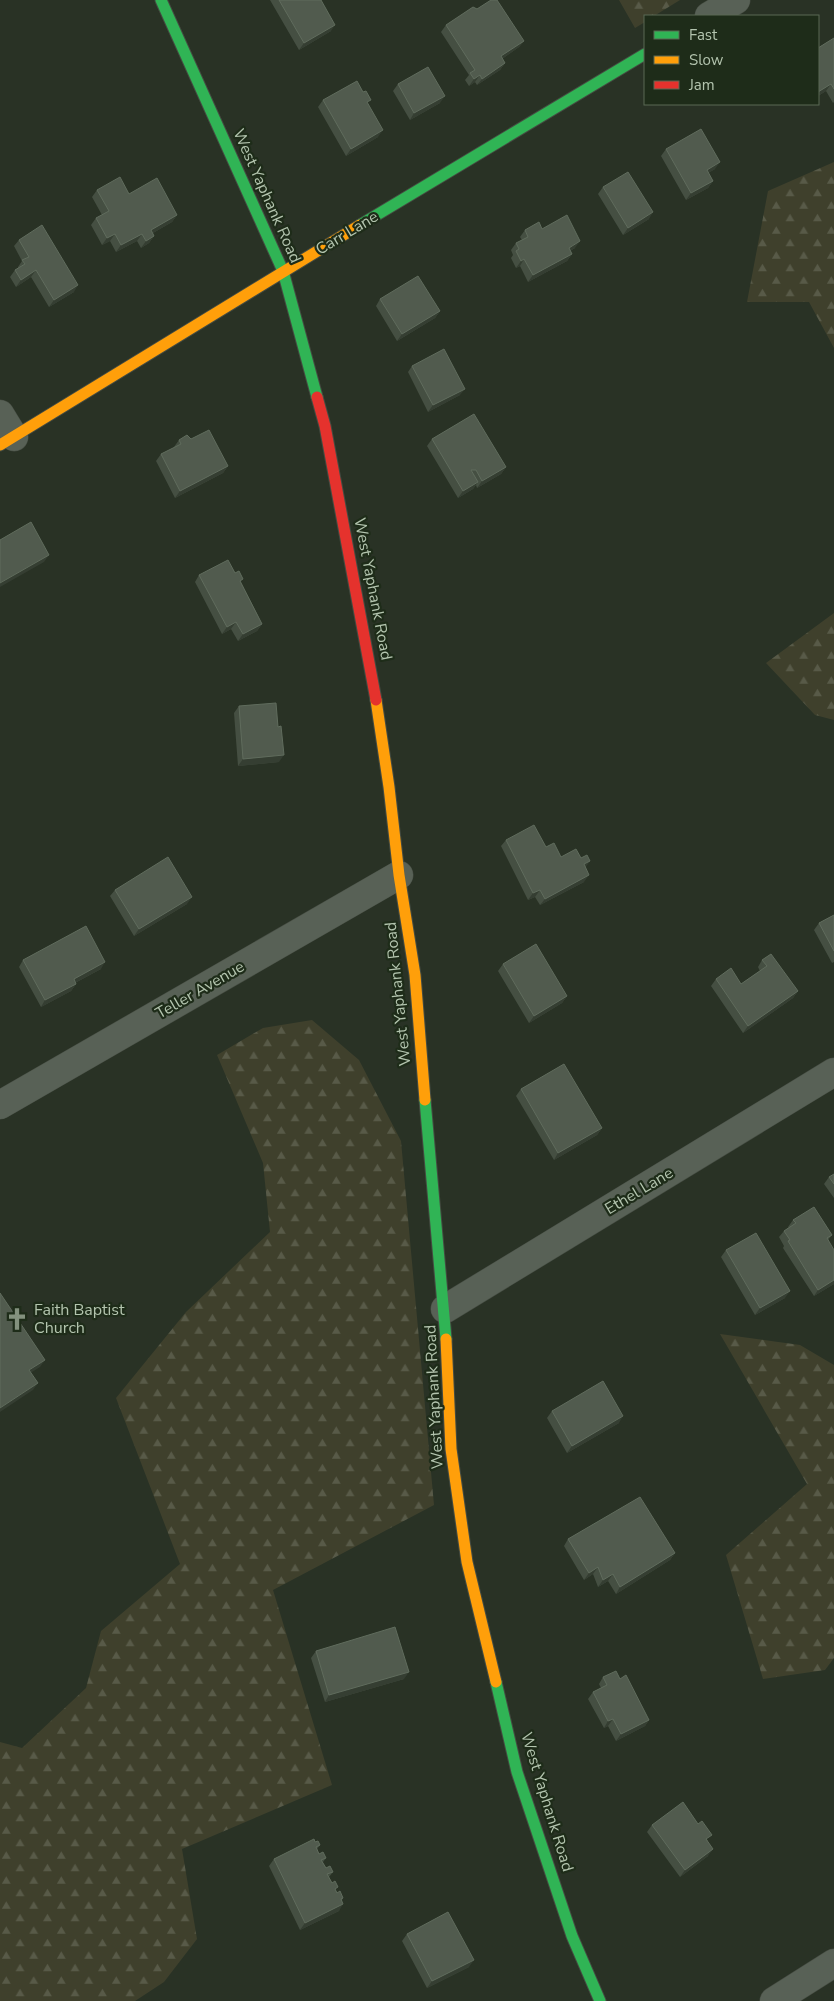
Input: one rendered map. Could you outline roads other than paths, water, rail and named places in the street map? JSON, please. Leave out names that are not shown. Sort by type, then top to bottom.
[{"type":"street","name":"West Yaphank Road","points":[[162,0],[283,271],[326,426],[374,680],[399,875],[415,975],[434,1214],[445,1309],[451,1449],[467,1562],[517,1772],[572,1936],[600,2001]]},
{"type":"street","points":[[711,15],[736,0]]},
{"type":"street","name":"Carr Lane","points":[[5,432],[283,271],[644,55]]},
{"type":"street","name":"Teller Avenue","points":[[0,1105],[399,875]]},
{"type":"street","name":"Ethel Lane","points":[[445,1309],[834,1072]]},
{"type":"street","points":[[774,2001],[834,1963]]},
{"type":"place","name":"Faith Baptist Church","points":[[17,1319]]}]
